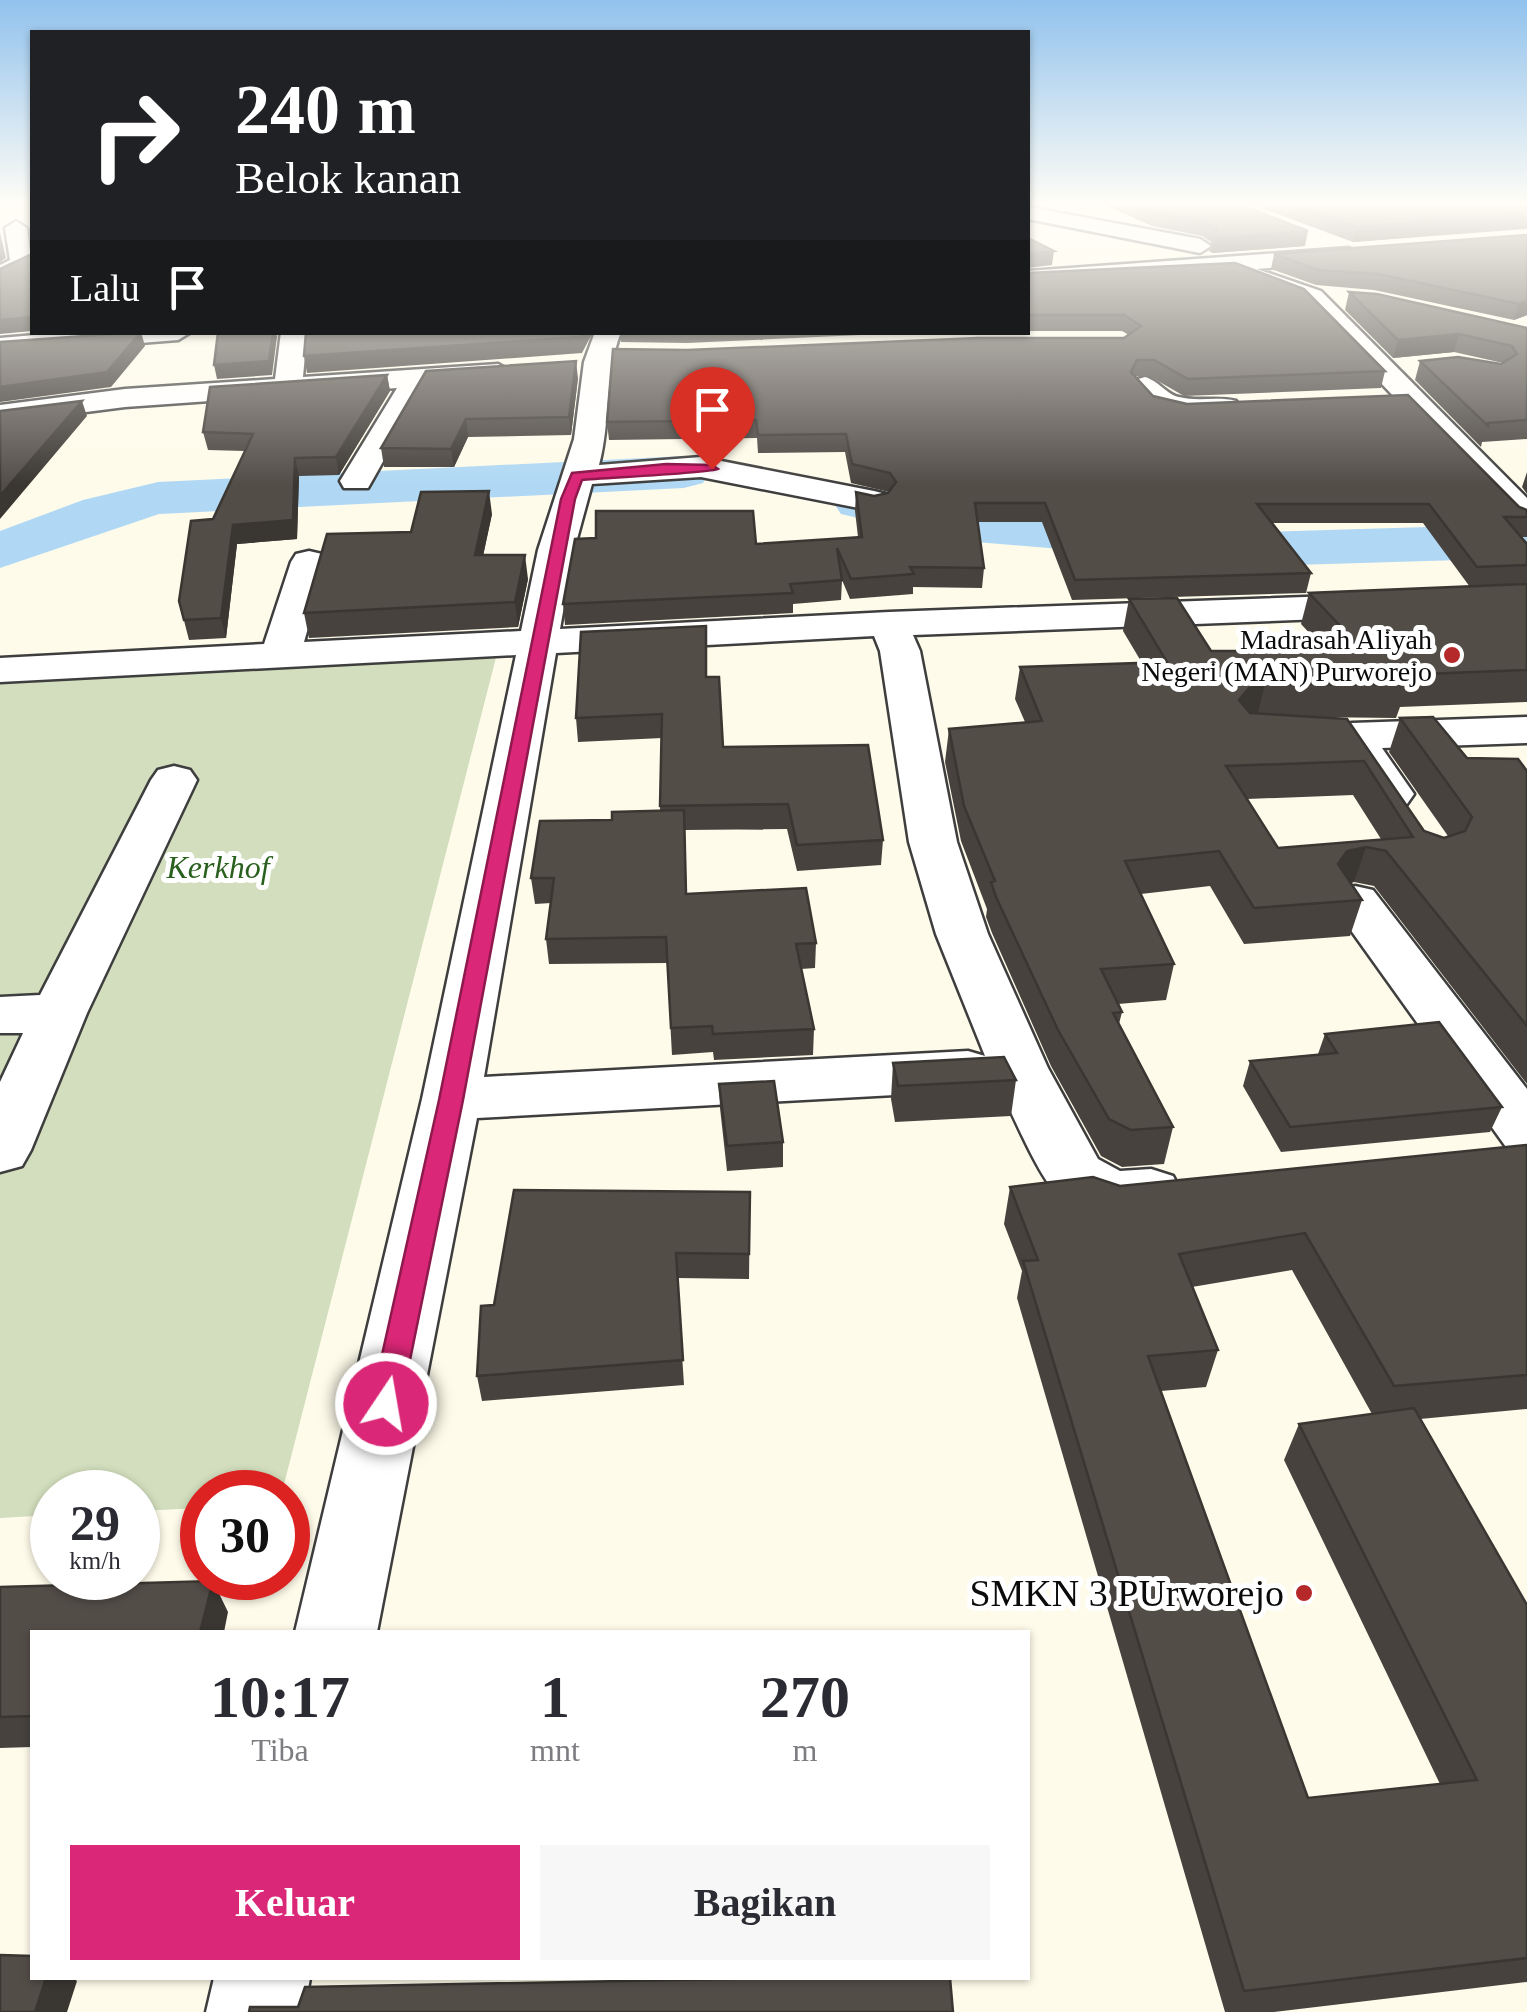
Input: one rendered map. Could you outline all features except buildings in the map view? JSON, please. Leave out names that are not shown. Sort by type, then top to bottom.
[{"type":"street","points":[[1313,297],[1526,516]]},
{"type":"street","points":[[0,346],[140,335]]},
{"type":"street","points":[[288,386],[294,335]]},
{"type":"street","points":[[336,1630],[451,1100],[573,484],[587,452],[601,355]]},
{"type":"street","points":[[1386,371],[1420,367]]},
{"type":"street","points":[[0,415],[125,398],[516,370]]},
{"type":"street","points":[[356,481],[417,377]]},
{"type":"street","points":[[1145,386],[1162,404],[1177,408],[1261,406]]},
{"type":"street","points":[[1376,400],[1414,398]]},
{"type":"street","points":[[573,484],[700,467],[874,501]]},
{"type":"street","points":[[280,657],[309,562]]},
{"type":"street","points":[[0,670],[889,624],[1527,600]]},
{"type":"street","points":[[889,624],[900,652],[934,842],[962,934],[1018,1068],[1076,1175],[1111,1195],[1210,1187]]},
{"type":"street","points":[[1412,825],[1333,735],[1527,730]]},
{"type":"street","points":[[0,1150],[59,1013],[174,780]]},
{"type":"street","points":[[1355,901],[1514,1148]]},
{"type":"street","points":[[0,1015],[59,1013]]},
{"type":"street","points":[[451,1100],[1018,1068]]},
{"type":"street","points":[[254,2012],[262,1980]]},
{"type":"green space","name":"Kerkhof","points":[[501,638],[288,1470],[180,1470],[180,1509],[160,1510],[160,1470],[30,1470],[30,1516],[0,1518],[0,657]]},
{"type":"waterway","points":[[0,551],[103,512],[158,498],[684,472]]},
{"type":"waterway","points":[[860,502],[952,523],[1262,549],[1527,541]]},
{"type":"place","name":"Madrasah Aliyah Negeri (MAN) Purworejo","points":[[1452,655]]},
{"type":"place","name":"SMKN 3 PUrworejo","points":[[1304,1593]]},
{"type":"route","points":[[386,1404],[451,1100],[556,550],[576,476],[666,468],[712,469]]}]
